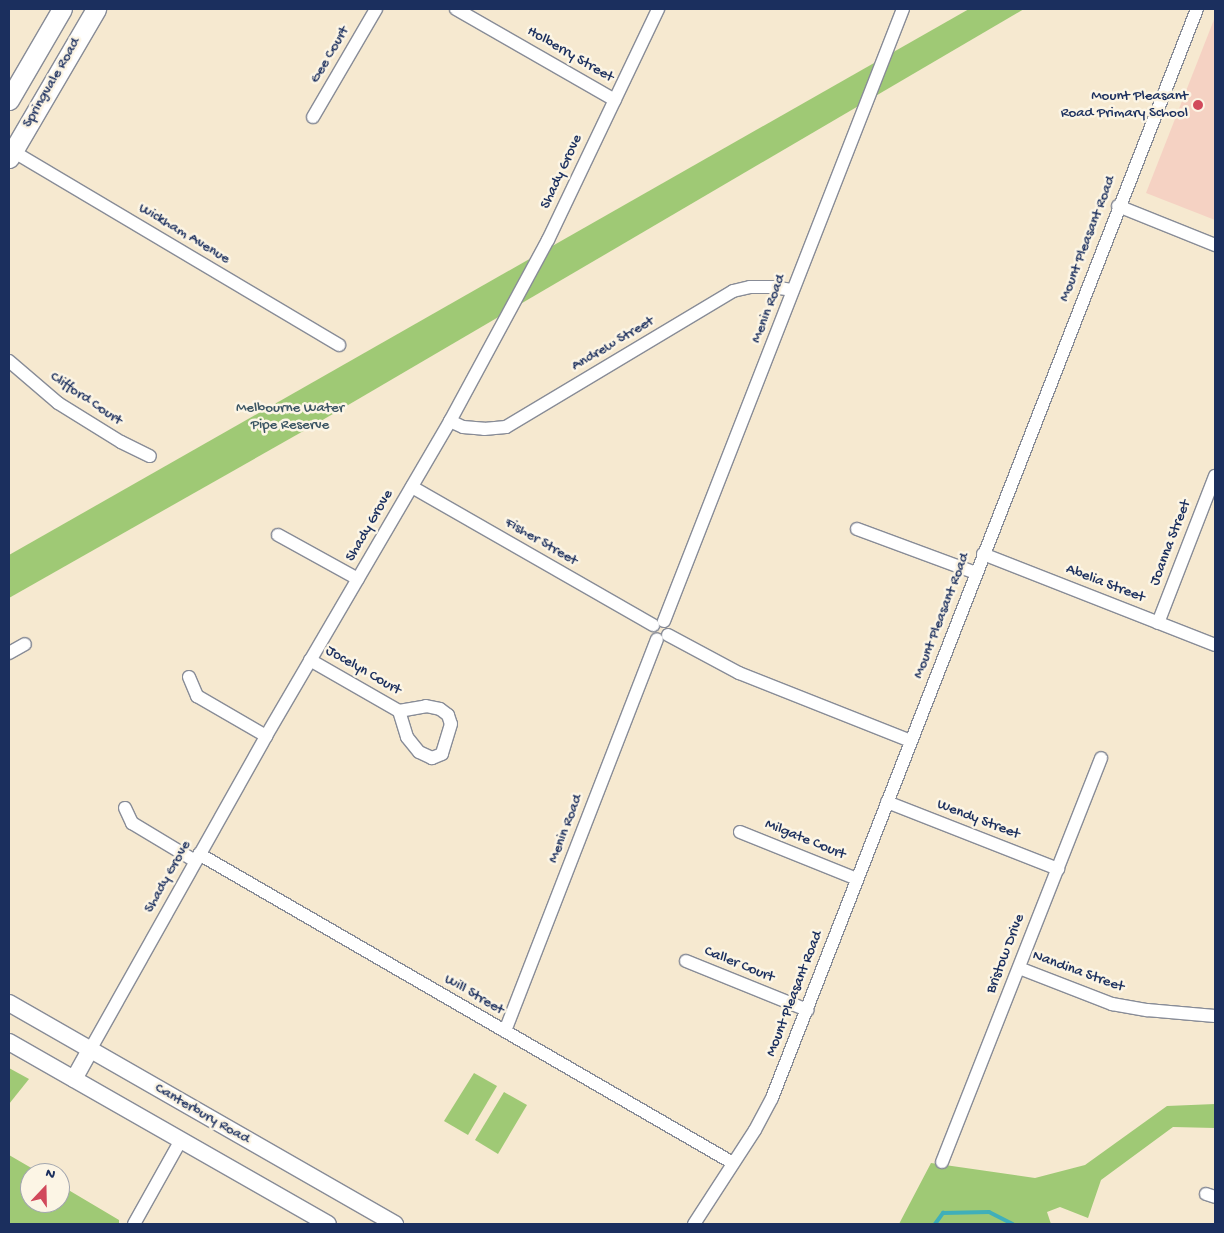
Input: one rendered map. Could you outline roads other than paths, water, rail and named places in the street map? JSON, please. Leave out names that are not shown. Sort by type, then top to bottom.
[{"type":"highway","name":"Springvale Road","points":[[9,100],[62,9]]},
{"type":"highway","name":"Springvale Road","points":[[10,153],[96,9]]},
{"type":"main road","name":"Canterbury Road","points":[[9,1003],[395,1224]]},
{"type":"main road","points":[[9,1042],[328,1224]]},
{"type":"main road","points":[[74,1079],[90,1050]]},
{"type":"street","name":"Gee Court","points":[[313,118],[376,9]]},
{"type":"street","name":"Holberry Street","points":[[456,9],[615,100]]},
{"type":"street","name":"Shady Grove","points":[[90,1050],[266,736],[450,421],[548,240],[658,9]]},
{"type":"street","name":"Menin Road","points":[[659,623],[793,290],[903,9]]},
{"type":"street","name":"Mount Pleasant Road","points":[[694,1224],[772,1098],[1118,206],[1197,9]]},
{"type":"street","name":"Wickham Avenue","points":[[10,153],[339,345]]},
{"type":"street","points":[[1118,206],[1215,244]]},
{"type":"street","name":"Andrew Street","points":[[450,421],[463,427],[484,429],[506,427],[733,291],[750,287],[773,287],[793,290]]},
{"type":"street","name":"Clifford Court","points":[[9,361],[58,403],[121,442],[150,456]]},
{"type":"street","name":"Joanna Street","points":[[1158,623],[1215,476]]},
{"type":"street","name":"Fisher Street","points":[[412,487],[659,623]]},
{"type":"street","points":[[857,529],[976,573]]},
{"type":"street","points":[[278,535],[358,579]]},
{"type":"street","name":"Abelia Street","points":[[983,554],[1215,645]]},
{"type":"street","points":[[659,623],[652,634],[663,637],[738,673],[911,741]]},
{"type":"street","name":"Menin Road","points":[[505,1031],[663,637]]},
{"type":"street","points":[[9,652],[25,644]]},
{"type":"street","name":"Jocelyn Court","points":[[310,660],[399,711],[426,706],[440,709],[448,715],[451,724],[442,754],[432,758],[423,755],[408,737],[399,711]]},
{"type":"street","points":[[189,677],[197,696],[266,736]]},
{"type":"street","name":"Bristow Drive","points":[[942,1162],[1101,758]]},
{"type":"street","name":"Wendy Street","points":[[887,802],[1058,868]]},
{"type":"street","name":"Will Street","points":[[125,808],[132,824],[197,858],[505,1031],[733,1163]]},
{"type":"street","name":"Milgate Court","points":[[740,832],[857,879]]},
{"type":"street","name":"Caller Court","points":[[686,961],[807,1010]]},
{"type":"street","name":"Nandina Street","points":[[1019,968],[1112,1004],[1147,1010],[1215,1016]]},
{"type":"street","points":[[134,1224],[181,1140]]},
{"type":"waterway","points":[[935,1224],[943,1213],[989,1212],[1013,1224]]},
{"type":"place","name":"Mount Pleasant Road Primary School","points":[[1198,105]]},
{"type":"park label","name":"Melbourne Water Pipe Reserve","points":[[290,416]]}]
